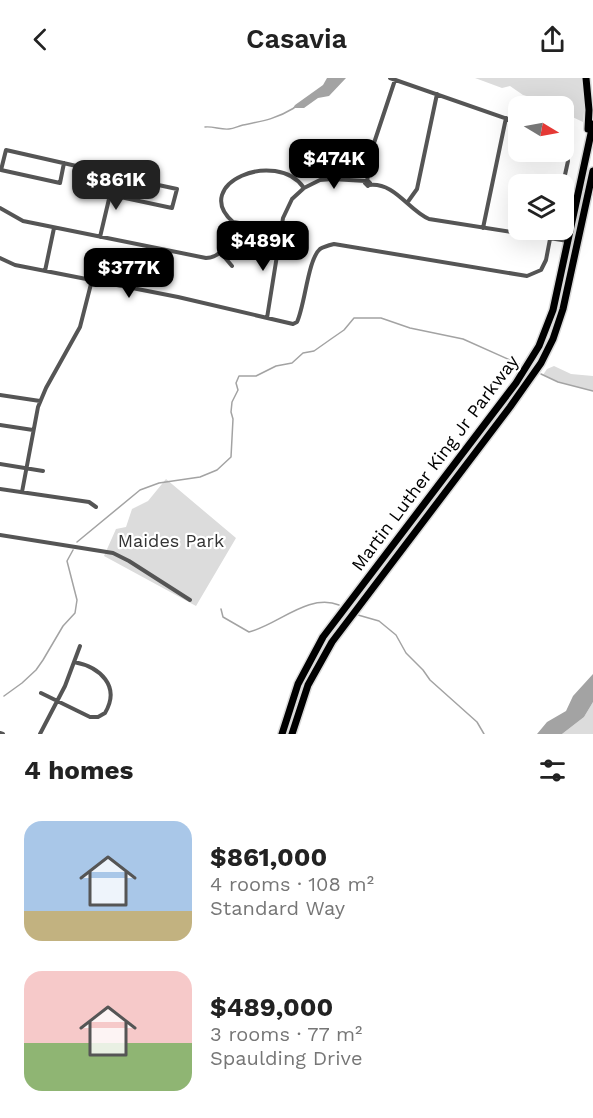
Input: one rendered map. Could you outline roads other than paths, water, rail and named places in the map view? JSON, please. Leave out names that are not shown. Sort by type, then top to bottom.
[{"type":"highway","points":[[586,78],[589,110],[586,156]]},
{"type":"highway","name":"Martin Luther King Jr Parkway","points":[[282,734],[298,684],[323,637],[516,383],[534,355],[553,310],[593,124]]},
{"type":"highway","name":"Martin Luther King Jr Parkway","points":[[292,734],[308,685],[332,642],[545,356],[564,309],[593,171]]},
{"type":"street","points":[[369,182],[374,143],[393,79],[506,118],[483,228]]},
{"type":"street","points":[[407,203],[417,189],[437,94]]},
{"type":"street","points":[[64,163],[60,183],[1,170],[6,150],[64,163],[122,179],[177,189],[172,208],[111,195]]},
{"type":"street","points":[[281,230],[236,223],[226,215],[222,202],[227,187],[241,175],[255,171],[286,174],[298,180],[304,188]]},
{"type":"street","points":[[100,237],[111,195],[122,179]]},
{"type":"street","points":[[267,318],[287,206],[304,188],[325,180],[369,182],[388,188],[417,213],[429,219],[508,232]]},
{"type":"street","points":[[0,208],[21,221],[202,258],[214,257],[221,253],[236,223]]},
{"type":"street","points":[[45,271],[54,228]]},
{"type":"street","points":[[0,258],[15,265],[267,318],[297,322],[301,314],[313,260],[320,249],[334,244],[527,276],[541,270],[546,260],[550,240]]},
{"type":"street","points":[[559,240],[568,242]]},
{"type":"street","points":[[221,253],[232,266]]},
{"type":"street","points":[[22,492],[40,401],[80,327],[92,280]]},
{"type":"street","points":[[0,395],[40,401]]},
{"type":"street","points":[[0,425],[33,430]]},
{"type":"street","points":[[0,464],[43,471]]},
{"type":"street","points":[[0,489],[89,502],[96,507]]},
{"type":"street","points":[[0,535],[112,554],[129,561],[190,600]]},
{"type":"street","points":[[40,734],[57,701],[80,646]]},
{"type":"street","points":[[41,693],[93,717],[100,716],[108,709],[111,690],[108,681],[88,667],[74,662]]},
{"type":"waterway","points":[[205,127],[233,129],[275,117],[294,108]]},
{"type":"waterway","points":[[77,542],[140,490],[159,483],[200,477],[217,470],[231,457],[233,419],[231,412],[232,402],[238,390],[236,383],[239,376],[256,376],[276,366],[292,363],[303,353],[314,351],[344,330],[354,318],[381,318],[410,328],[463,339],[519,364]]},
{"type":"waterway","points":[[541,374],[558,382],[593,391]]},
{"type":"waterway","points":[[4,696],[36,670],[63,626],[75,613],[77,600],[67,561],[73,550]]},
{"type":"waterway","points":[[221,609],[223,617],[249,632],[305,606],[327,602],[339,605]]},
{"type":"waterway","points":[[358,615],[379,621],[396,635],[406,653],[430,680],[477,722],[484,734]]},
{"type":"park label","name":"Maides Park","points":[[171,541]]}]
